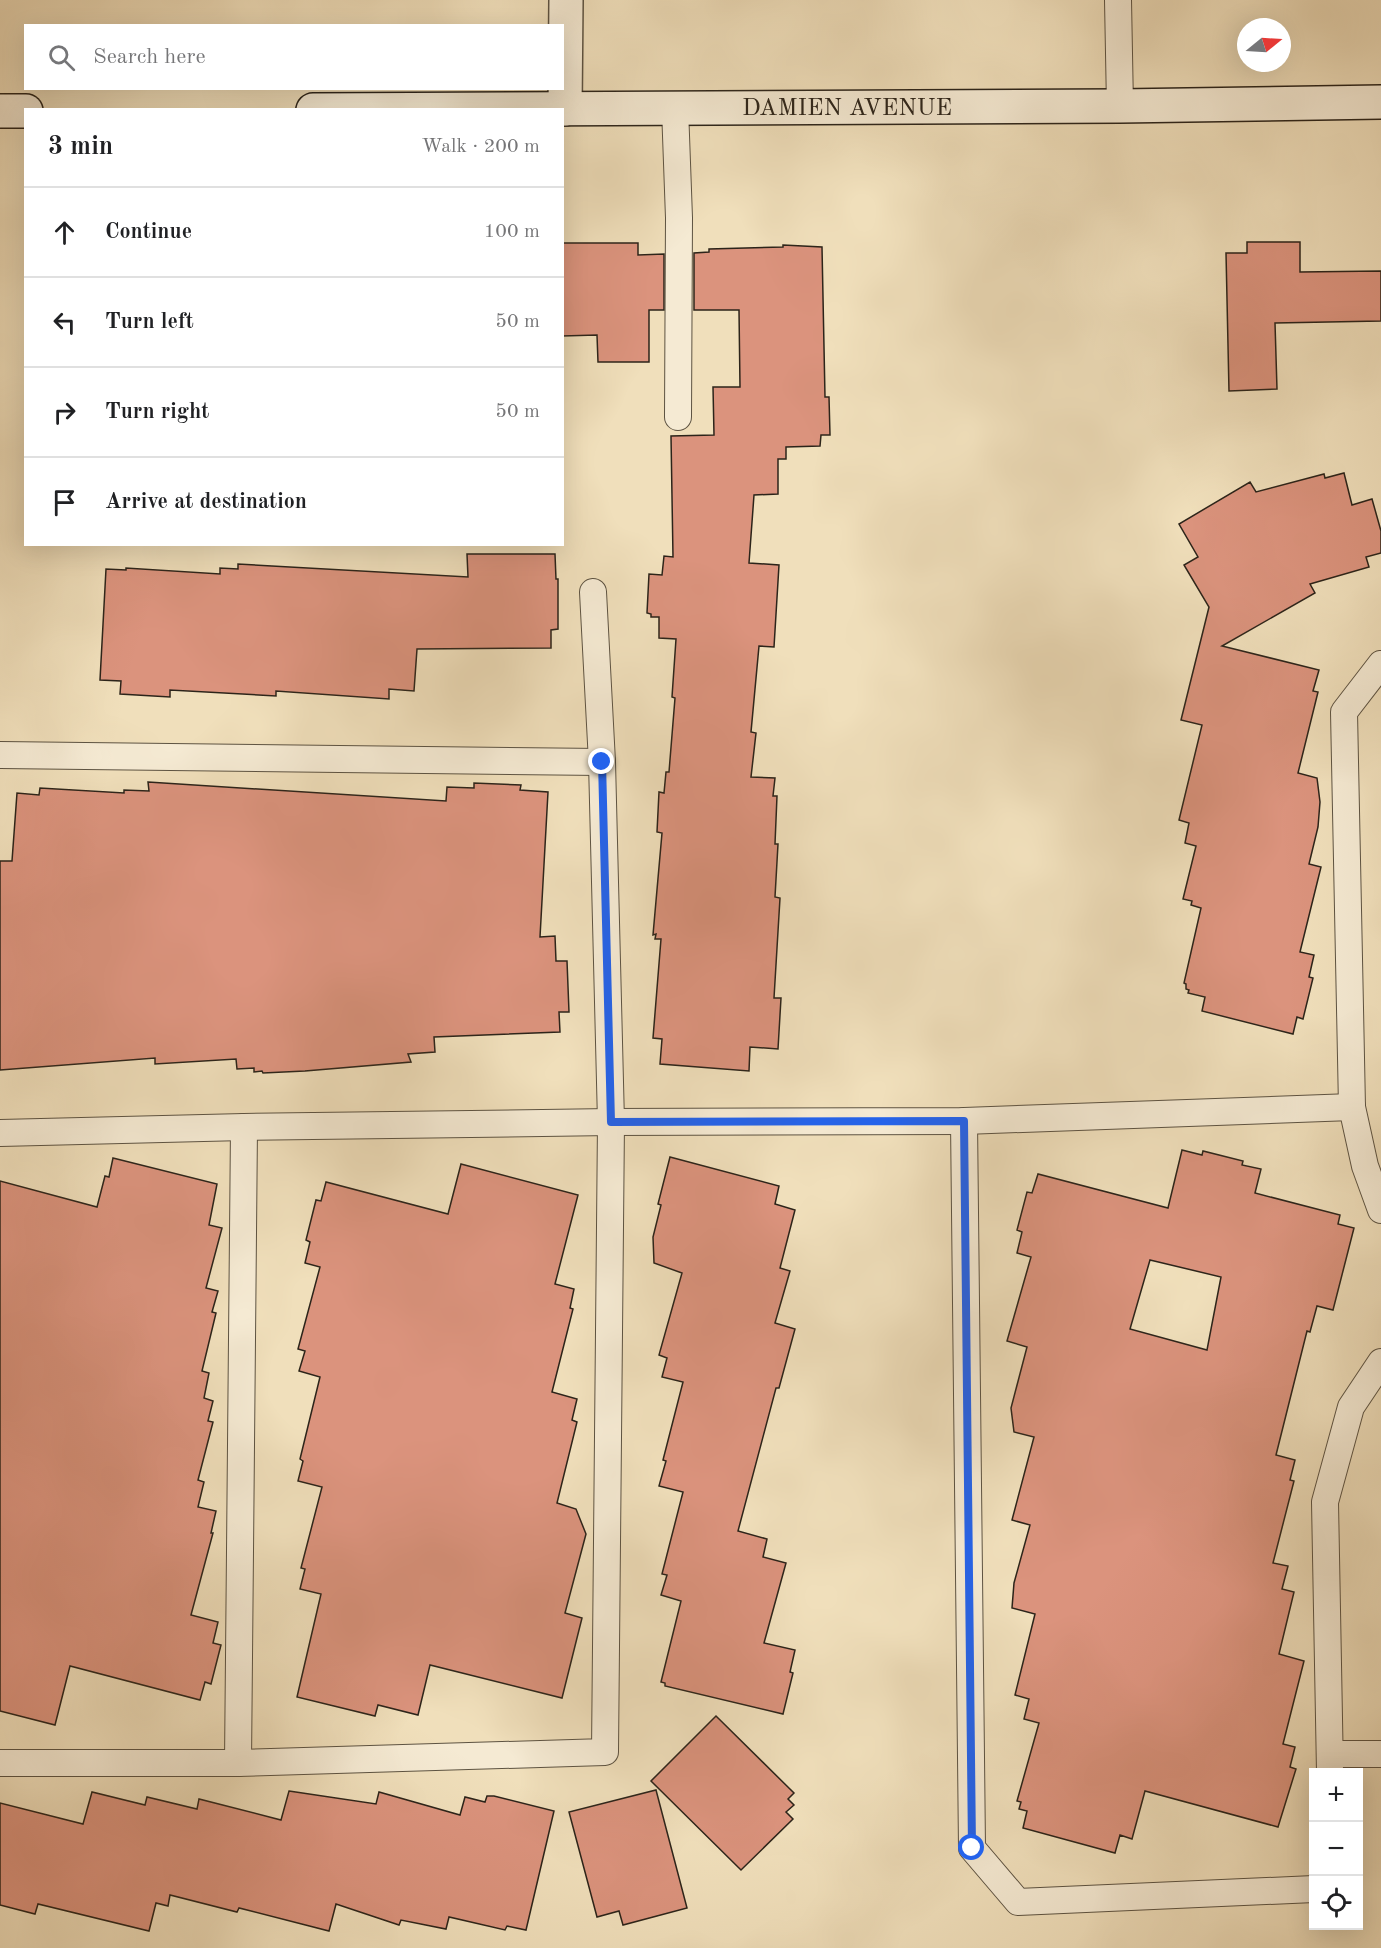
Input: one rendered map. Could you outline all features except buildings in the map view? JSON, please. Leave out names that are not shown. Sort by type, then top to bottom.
[{"type":"main road","points":[[565,108],[566,0]]},
{"type":"main road","name":"DAMIEN AVENUE","points":[[565,108],[1120,106],[1381,102]]},
{"type":"main road","points":[[0,111],[24,111]]},
{"type":"lane","points":[[1118,0],[1120,106]]},
{"type":"lane","points":[[675,108],[679,218],[678,417]]},
{"type":"lane","points":[[0,1763],[238,1763],[605,1752],[611,1122],[602,762],[593,592]]},
{"type":"lane","points":[[1381,664],[1344,712],[1352,1107],[1365,1166],[1381,1210]]},
{"type":"lane","points":[[0,755],[602,762]]},
{"type":"lane","points":[[0,1133],[611,1122],[964,1121],[1352,1107]]},
{"type":"lane","points":[[964,1121],[972,1848],[1018,1902],[1309,1889]]},
{"type":"lane","points":[[238,1763],[244,1127]]},
{"type":"lane","points":[[1381,1362],[1351,1407],[1325,1502],[1331,1763],[1381,1754]]},
{"type":"route","points":[[602,762],[611,1122],[964,1121],[972,1848]]}]
